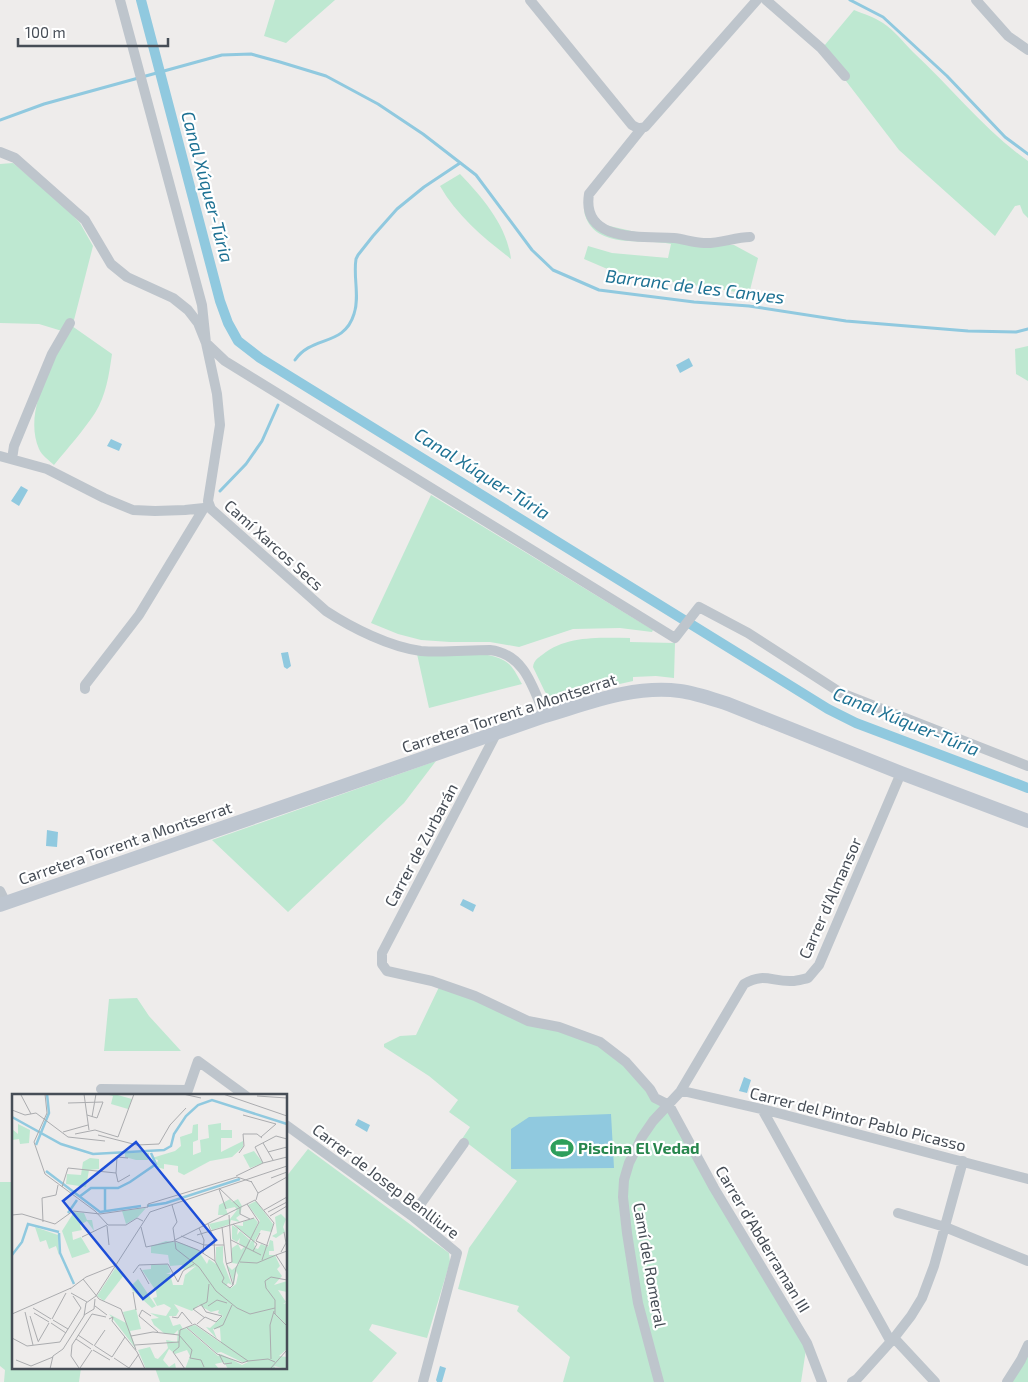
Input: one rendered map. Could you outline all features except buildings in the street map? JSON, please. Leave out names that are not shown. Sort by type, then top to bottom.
[{"type":"main road","name":"Carretera Torrent a Montserrat","points":[[2,900],[545,716],[622,693],[655,689],[681,691],[728,704],[1028,822]]},
{"type":"street","points":[[120,0],[202,305],[206,343],[225,361],[675,638],[699,607],[748,633],[841,692],[1028,766]]},
{"type":"street","points":[[530,0],[632,125],[642,128]]},
{"type":"street","points":[[750,237],[704,243],[675,238],[619,235],[606,230],[595,222],[587,203],[589,194],[642,128],[645,127],[757,0]]},
{"type":"street","points":[[766,0],[821,48],[846,76]]},
{"type":"street","points":[[976,0],[1008,36],[1028,50]]},
{"type":"street","name":"Camí Xarcos Secs","points":[[0,152],[15,158],[85,220],[110,264],[127,277],[173,298],[188,310],[198,323],[206,343],[218,394],[220,425],[207,506],[312,599],[338,619],[353,627],[401,646],[420,651],[502,651],[524,669],[545,716]]},
{"type":"street","points":[[12,459],[14,446],[52,354],[70,323]]},
{"type":"street","points":[[0,456],[47,469],[104,498],[133,510],[163,511],[207,506]]},
{"type":"street","points":[[85,689],[85,685],[143,608],[207,506]]},
{"type":"street","name":"Carrer de Zurbarán","points":[[387,971],[382,964],[382,953],[496,734]]},
{"type":"street","name":"Carrer d'Almansor","points":[[669,1105],[680,1092],[744,984],[760,977],[791,981],[808,978],[819,965],[902,773]]},
{"type":"street","name":"Carrer d'Abderraman III","points":[[387,971],[432,981],[475,996],[528,1021],[559,1027],[600,1042],[626,1062],[650,1089],[655,1098],[669,1105],[714,1188],[807,1343],[822,1382]]},
{"type":"street","points":[[101,1089],[191,1093],[198,1061],[243,1094]]},
{"type":"street","name":"Carrer del Pintor Pablo Picasso","points":[[680,1092],[762,1109],[1028,1179]]},
{"type":"street","name":"Camí del Romeral","points":[[659,1382],[638,1303],[623,1197],[624,1180],[629,1163],[642,1136],[653,1121],[669,1105]]},
{"type":"street","points":[[762,1109],[893,1340],[935,1382]]},
{"type":"street","name":"Carrer de Josep Benlliure","points":[[288,1126],[412,1216],[457,1253],[423,1382]]},
{"type":"street","points":[[412,1216],[464,1144]]},
{"type":"street","points":[[852,1382],[893,1340],[922,1298],[934,1266],[963,1161]]},
{"type":"street","points":[[898,1213],[945,1227],[1028,1261]]},
{"type":"street","points":[[1007,1382],[1022,1360],[1028,1344]]},
{"type":"green space","points":[[275,0],[335,0],[286,43],[264,36]]},
{"type":"green space","points":[[854,10],[876,19],[891,29],[983,123],[1028,161],[1028,218],[1023,213],[1020,205],[1015,206],[995,236],[899,150],[846,81],[824,46]]},
{"type":"green space","points":[[13,163],[64,206],[80,223],[93,246],[74,320],[62,331],[39,324],[0,323],[0,164]]},
{"type":"green space","points":[[460,174],[493,213],[505,235],[511,259],[463,217],[440,186]]},
{"type":"green space","points":[[586,192],[594,214],[605,225],[680,242],[734,245],[758,258],[749,294],[629,275],[584,259],[588,246],[612,253],[668,258],[671,244],[622,240],[610,238],[599,233],[591,226],[585,215]]},
{"type":"green space","points":[[72,326],[112,354],[110,370],[102,399],[95,413],[54,465],[39,449],[35,434],[37,402],[50,369]]},
{"type":"green space","points":[[1028,346],[1028,381],[1016,374],[1015,349]]},
{"type":"green space","points":[[431,495],[653,630],[652,632],[620,628],[573,629],[519,647],[490,642],[421,640],[398,634],[371,623]]},
{"type":"green space","points":[[630,638],[630,642],[675,643],[674,678],[656,676],[633,677],[633,681],[555,701],[545,692],[533,667],[539,657],[562,644],[584,639]]},
{"type":"green space","points":[[466,653],[491,656],[509,664],[522,684],[429,708],[417,654]]},
{"type":"green space","points":[[436,761],[404,803],[288,912],[212,840]]},
{"type":"green space","points":[[440,985],[528,1021],[600,1042],[669,1105],[807,1343],[801,1382],[563,1382],[570,1357],[517,1311],[519,1306],[458,1289],[469,1248],[517,1181],[462,1139],[470,1127],[449,1112],[458,1100],[429,1076],[384,1047],[384,1044],[400,1036],[416,1035]]},
{"type":"green space","points":[[137,998],[149,1016],[181,1051],[104,1051],[109,999]]},
{"type":"green space","points":[[308,1149],[449,1253],[450,1262],[427,1338],[372,1324],[369,1330],[397,1353],[372,1382],[160,1382],[156,1370],[288,1370],[288,1174]]},
{"type":"green space","points":[[0,1182],[12,1182],[12,1370],[81,1370],[79,1382],[4,1382],[5,1370],[0,1366]]},
{"type":"green space","points":[[1028,1356],[1028,1382],[1012,1382]]},
{"type":"water","points":[[689,358],[693,366],[680,373],[676,365]]},
{"type":"water","points":[[111,439],[122,444],[119,451],[107,446]]},
{"type":"water","points":[[21,486],[28,490],[19,506],[11,501]]},
{"type":"water","points":[[288,652],[291,666],[287,669],[284,667],[281,653]]},
{"type":"water","points":[[47,830],[58,832],[57,847],[46,846]]},
{"type":"water","points":[[463,899],[476,905],[473,912],[460,905]]},
{"type":"water","points":[[744,1077],[751,1080],[747,1093],[739,1091]]},
{"type":"water","name":"Piscina El Vedad","points":[[611,1114],[614,1168],[511,1169],[511,1129],[529,1117]]},
{"type":"water","points":[[358,1119],[370,1125],[367,1132],[355,1125]]},
{"type":"water","points":[[440,1366],[446,1368],[442,1382],[437,1382],[436,1380]]},
{"type":"waterway","name":"Canal Xúquer-Túria","points":[[141,0],[220,301],[228,323],[238,341],[260,358],[828,709],[856,723],[1028,788]]},
{"type":"waterway","points":[[850,0],[883,17],[947,76],[1005,137],[1028,154]]},
{"type":"waterway","name":"Barranc de les Canyes","points":[[0,120],[44,104],[222,55],[251,54],[326,76],[378,104],[423,134],[476,175],[532,250],[553,270],[599,290],[694,302],[749,306],[846,321],[968,331],[1016,332],[1028,329]]},
{"type":"waterway","points":[[295,360],[310,347],[343,332],[349,324],[356,307],[356,259],[373,236],[397,209],[424,187],[460,163]]},
{"type":"waterway","points":[[220,491],[246,464],[262,441],[278,405]]},
{"type":"place","name":"Piscina El Vedad","points":[[562,1148]]}]
